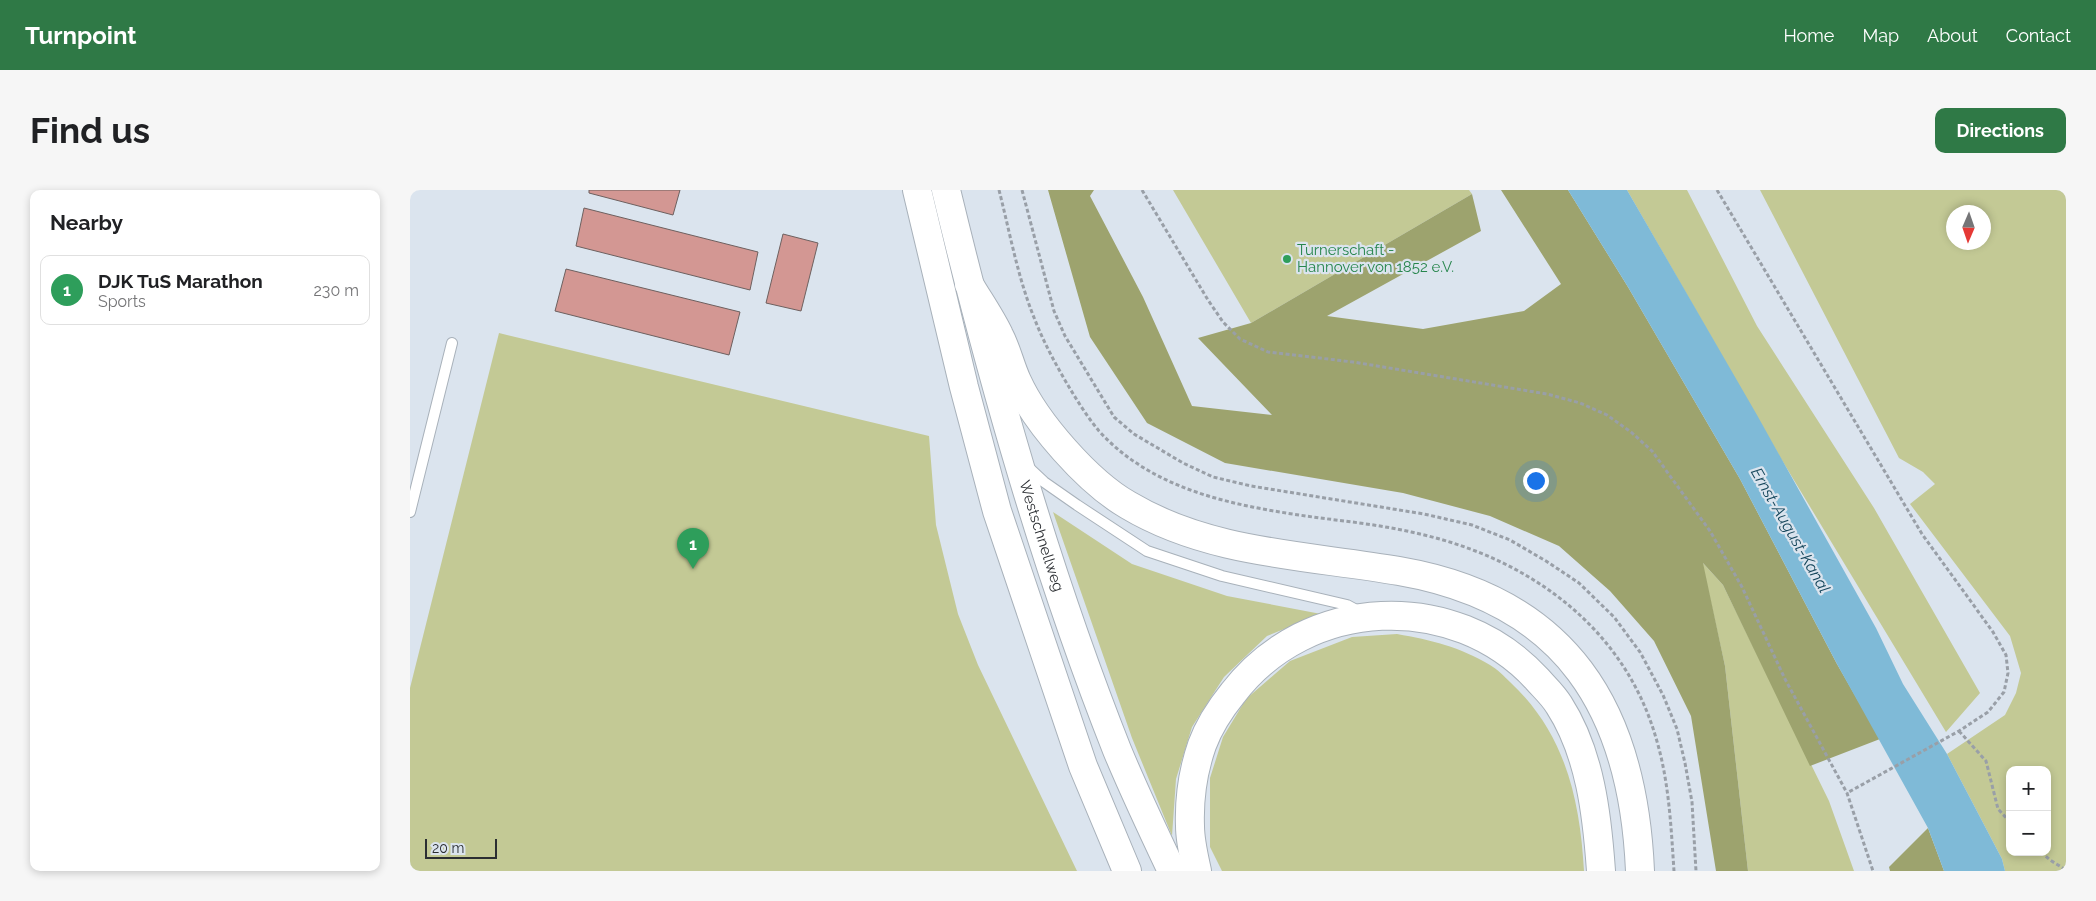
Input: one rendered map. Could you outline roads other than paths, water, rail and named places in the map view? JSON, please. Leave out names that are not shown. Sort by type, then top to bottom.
[{"type":"highway","points":[[917,190],[964,388],[997,511],[1083,766],[1127,871]]},
{"type":"highway","name":"Westschnellweg","points":[[946,190],[1015,455],[1066,608],[1118,750],[1172,871]]},
{"type":"highway","points":[[969,284],[1000,336],[1017,382],[1045,426],[1090,475],[1125,504],[1159,522],[1188,534],[1258,551],[1400,571],[1444,581],[1495,601],[1540,629],[1575,664],[1592,686],[1616,735],[1626,768],[1634,809],[1640,871]]},
{"type":"highway","points":[[1197,871],[1190,828],[1192,784],[1203,744],[1218,712],[1245,677],[1274,652],[1304,634],[1339,622],[1368,616],[1409,616],[1449,624],[1478,634],[1525,666],[1558,703],[1572,728],[1587,769],[1601,871]]},
{"type":"lane","points":[[410,512],[412,491],[452,343]]},
{"type":"lane","points":[[1015,455],[1044,482],[1147,550],[1222,576],[1347,605],[1368,616]]},
{"type":"water","name":"Ernst-August-Kanal","points":[[1568,190],[1627,190],[1757,415],[1876,628],[1903,684],[1947,754],[2002,859],[2005,871],[1944,871],[1928,828],[1837,664],[1740,479],[1628,287]]},
{"type":"place","name":"Turnerschaft - Hannover von 1852 e.V.","points":[[1287,259]]},
{"type":"place","name":"DJK TuS Marathon","points":[[693,569]]}]
